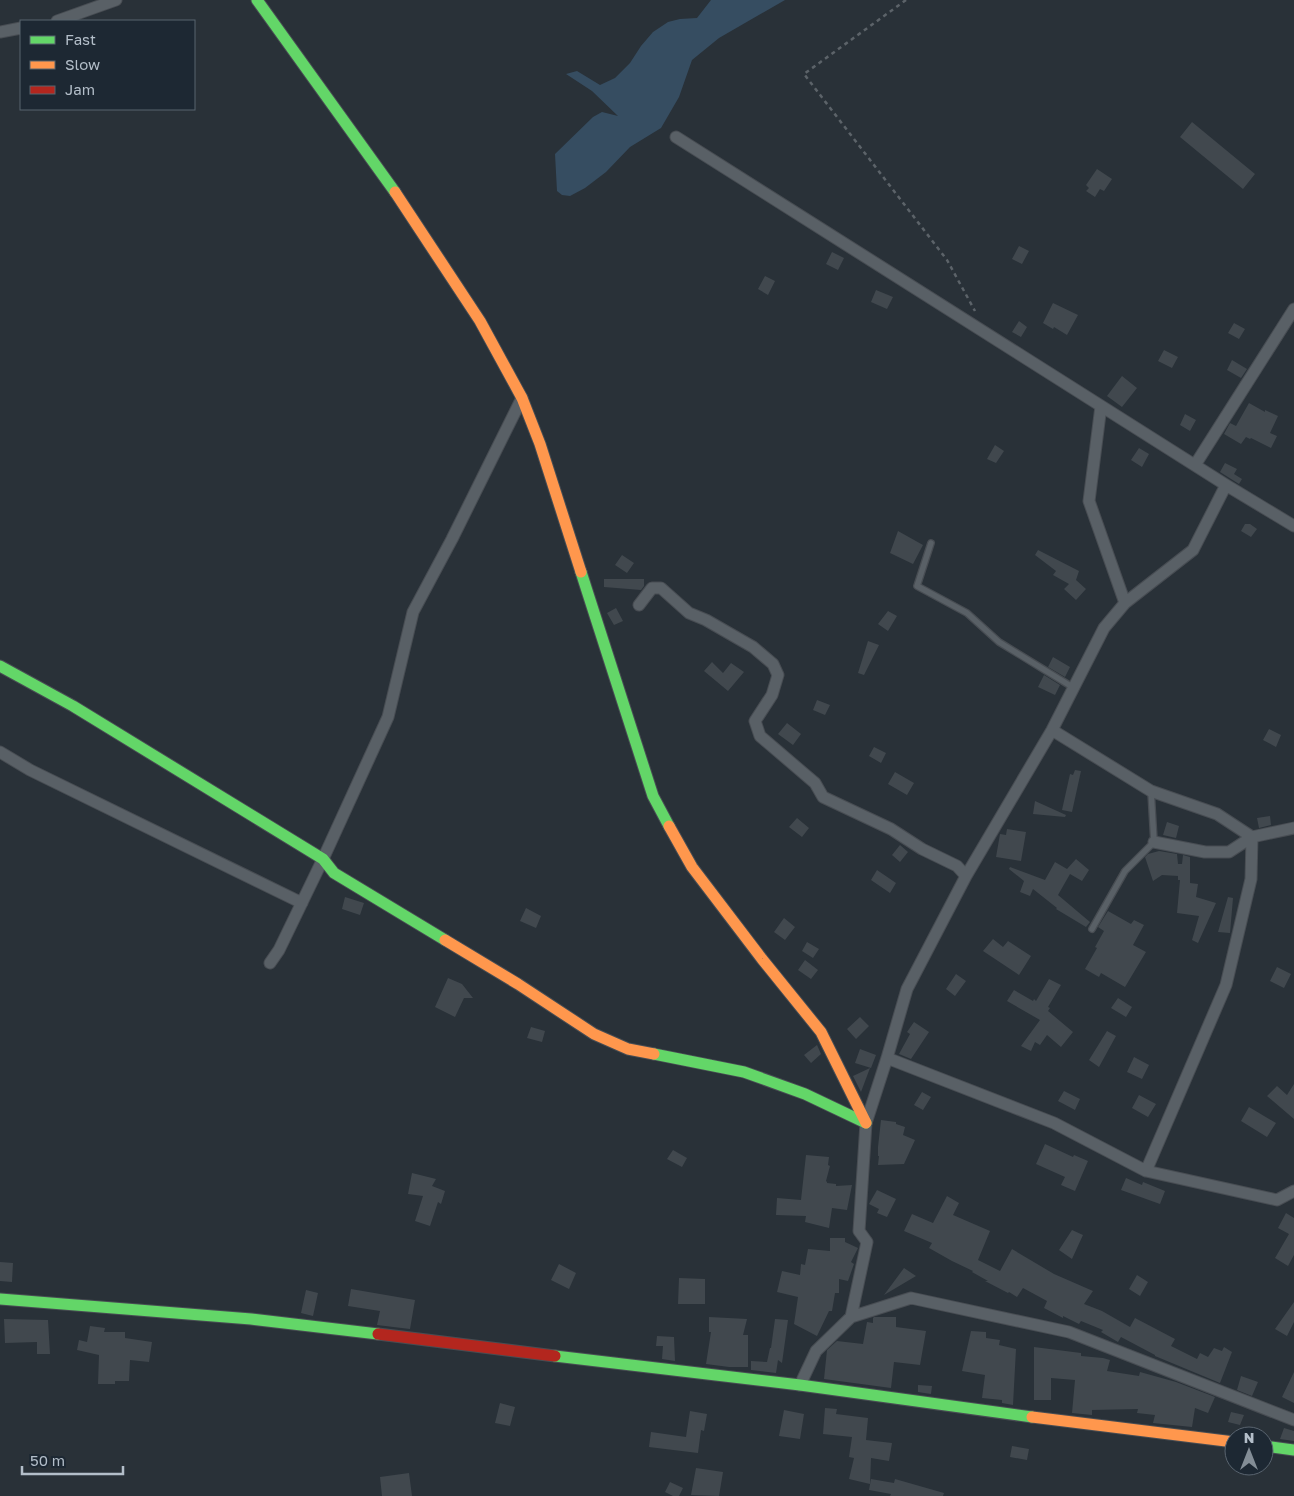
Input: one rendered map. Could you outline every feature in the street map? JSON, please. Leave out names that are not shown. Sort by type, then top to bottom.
[{"type":"street","points":[[60,20],[116,0]]},
{"type":"street","points":[[257,0],[395,191],[480,321],[522,398],[540,444],[653,796],[692,867],[762,959],[822,1032],[866,1124]]},
{"type":"street","points":[[0,32],[20,28]]},
{"type":"street","points":[[676,137],[1195,466],[1294,526]]},
{"type":"street","points":[[1195,466],[1294,309]]},
{"type":"street","points":[[270,963],[280,950],[388,717],[413,612],[452,539],[522,398]]},
{"type":"street","points":[[1102,406],[1089,501],[1125,603]]},
{"type":"street","points":[[851,1317],[867,1242],[858,1231],[866,1124],[907,989],[966,876],[1052,730],[1104,628],[1125,603],[1193,550],[1226,485]]},
{"type":"street","points":[[639,605],[652,588],[661,588],[689,613],[706,620],[753,647],[773,664],[778,675],[772,695],[755,722],[760,736],[815,783],[823,797],[891,829],[922,849],[957,866],[966,876]]},
{"type":"street","points":[[0,666],[72,706],[323,858],[334,873],[518,984],[594,1034],[628,1049],[744,1072],[805,1094],[866,1124]]},
{"type":"street","points":[[1052,730],[1151,791],[1217,814],[1252,837]]},
{"type":"street","points":[[0,752],[30,770],[302,903]]},
{"type":"street","points":[[1154,842],[1205,852],[1229,852],[1252,837],[1294,828]]},
{"type":"street","points":[[1146,1171],[1226,985],[1251,879],[1252,837]]},
{"type":"street","points":[[887,1058],[1054,1123],[1146,1171],[1278,1200],[1294,1191]]},
{"type":"street","points":[[800,1385],[816,1351],[851,1317],[911,1298],[1069,1332],[1294,1420]]},
{"type":"street","points":[[0,1299],[251,1319],[800,1385],[1069,1422],[1224,1441]]},
{"type":"street","points":[[1274,1447],[1294,1450]]},
{"type":"lane","points":[[931,543],[917,586],[967,613],[999,642],[1074,688]]},
{"type":"lane","points":[[1092,929],[1125,871],[1154,842],[1151,791]]},
{"type":"path","points":[[906,0],[804,74],[947,260],[988,334]]},
{"type":"water","points":[[711,0],[785,0],[719,38],[692,60],[679,97],[661,128],[630,147],[606,172],[585,188],[570,196],[562,195],[557,191],[555,154],[593,117],[602,112],[618,116],[592,91],[566,74],[577,71],[600,85],[615,78],[630,63],[653,32],[668,22],[697,18]]},
{"type":"building","points":[[1192,122],[1255,174],[1243,189],[1180,137]]},
{"type":"building","points":[[1097,169],[1112,179],[1104,191],[1100,189],[1095,197],[1086,191],[1089,188],[1086,185]]},
{"type":"building","points":[[1019,246],[1029,251],[1022,264],[1012,259]]},
{"type":"building","points":[[832,252],[844,258],[838,270],[826,264]]},
{"type":"building","points":[[765,276],[775,281],[768,295],[758,289]]},
{"type":"building","points":[[876,290],[893,297],[887,309],[871,302]]},
{"type":"building","points":[[1053,303],[1078,315],[1067,335],[1043,323]]},
{"type":"building","points":[[1019,321],[1027,327],[1021,337],[1012,332]]},
{"type":"building","points":[[1234,323],[1245,329],[1239,339],[1228,333]]},
{"type":"building","points":[[1164,350],[1178,357],[1172,368],[1158,361]]},
{"type":"building","points":[[1232,360],[1247,369],[1241,378],[1227,370]]},
{"type":"building","points":[[1122,376],[1137,388],[1122,407],[1107,396]]},
{"type":"building","points":[[1249,403],[1265,412],[1265,410],[1278,416],[1270,433],[1277,436],[1271,448],[1246,437],[1241,444],[1224,434],[1230,423],[1236,426]]},
{"type":"building","points":[[1185,414],[1196,420],[1190,431],[1180,425]]},
{"type":"building","points":[[995,445],[1004,451],[996,463],[987,459]]},
{"type":"building","points":[[1139,448],[1149,454],[1142,467],[1131,460]]},
{"type":"building","points":[[1225,463],[1237,469],[1234,474],[1242,479],[1239,484],[1220,472]]},
{"type":"building","points":[[1245,524],[1250,524],[1257,529],[1251,537],[1241,531]]},
{"type":"building","points":[[898,531],[923,545],[913,564],[890,553]]},
{"type":"building","points":[[1038,550],[1079,571],[1076,580],[1086,589],[1076,600],[1064,589],[1069,584],[1053,575],[1056,571],[1035,555]]},
{"type":"building","points":[[622,555],[634,563],[627,573],[615,565]]},
{"type":"building","points":[[604,579],[644,579],[644,586],[641,590],[604,587]]},
{"type":"building","points":[[616,608],[623,621],[614,625],[607,613]]},
{"type":"building","points":[[888,611],[897,616],[888,631],[878,624]]},
{"type":"building","points":[[868,641],[879,645],[864,675],[858,673]]},
{"type":"building","points":[[1053,657],[1070,667],[1065,677],[1048,667]]},
{"type":"building","points":[[712,662],[723,673],[731,663],[744,672],[728,691],[704,671]]},
{"type":"building","points":[[1044,675],[1060,685],[1055,695],[1038,687]]},
{"type":"building","points":[[817,700],[830,705],[825,715],[813,710]]},
{"type":"building","points":[[787,723],[801,734],[793,745],[778,734]]},
{"type":"building","points":[[1269,729],[1281,735],[1276,747],[1263,740]]},
{"type":"building","points":[[874,747],[886,753],[881,763],[869,756]]},
{"type":"building","points":[[1075,770],[1081,771],[1072,812],[1062,810],[1070,774],[1073,775]]},
{"type":"building","points":[[895,772],[914,783],[907,795],[888,784]]},
{"type":"building","points":[[1035,801],[1066,815],[1065,817],[1033,814]]},
{"type":"building","points":[[1270,816],[1271,825],[1259,828],[1257,818]]},
{"type":"building","points":[[797,818],[809,828],[802,837],[789,827]]},
{"type":"building","points":[[1167,822],[1179,826],[1176,838],[1163,835]]},
{"type":"building","points":[[1007,829],[1026,832],[1021,861],[996,857],[1000,834],[1006,835]]},
{"type":"building","points":[[900,845],[908,852],[900,862],[892,855]]},
{"type":"building","points":[[1159,851],[1177,854],[1178,864],[1182,864],[1183,855],[1190,857],[1190,883],[1198,884],[1196,897],[1216,903],[1198,943],[1192,940],[1199,916],[1177,913],[1180,880],[1178,880],[1178,876],[1162,875],[1153,881],[1145,857],[1148,854]]},
{"type":"building","points":[[1076,859],[1089,870],[1082,881],[1070,874],[1058,895],[1090,922],[1086,927],[1056,909],[1033,889],[1030,896],[1020,892],[1024,881],[1009,869],[1010,867],[1045,880],[1055,862],[1067,869]]},
{"type":"building","points":[[877,870],[896,883],[890,893],[871,880]]},
{"type":"building","points":[[345,897],[364,903],[360,915],[342,909]]},
{"type":"building","points":[[1228,897],[1233,898],[1230,933],[1218,932]]},
{"type":"building","points":[[526,908],[541,916],[536,928],[520,921]]},
{"type":"building","points":[[1108,911],[1131,924],[1134,920],[1144,925],[1133,945],[1146,952],[1125,987],[1101,973],[1099,977],[1085,969],[1104,931],[1098,927]]},
{"type":"building","points":[[784,918],[795,927],[785,940],[774,932]]},
{"type":"building","points":[[993,939],[1003,947],[1008,941],[1031,956],[1019,975],[983,951]]},
{"type":"building","points":[[807,942],[819,949],[813,958],[802,951]]},
{"type":"building","points":[[805,960],[818,970],[811,979],[798,970]]},
{"type":"building","points":[[1277,967],[1291,974],[1284,988],[1270,981]]},
{"type":"building","points":[[956,974],[966,981],[955,996],[946,989]]},
{"type":"building","points":[[448,978],[462,984],[473,998],[464,998],[455,1017],[435,1007]]},
{"type":"building","points":[[1049,979],[1061,985],[1048,1007],[1050,1008],[1048,1011],[1073,1032],[1061,1047],[1047,1035],[1040,1045],[1035,1042],[1031,1051],[1021,1046],[1040,1020],[1007,1001],[1014,990],[1036,1001]]},
{"type":"building","points":[[1118,998],[1132,1007],[1126,1017],[1111,1008]]},
{"type":"building","points":[[860,1017],[869,1026],[856,1039],[847,1029]]},
{"type":"building","points":[[914,1022],[929,1032],[911,1059],[899,1054],[910,1034],[907,1032]]},
{"type":"building","points":[[531,1027],[545,1031],[542,1042],[527,1038]]},
{"type":"building","points":[[1107,1031],[1116,1036],[1099,1067],[1089,1060]]},
{"type":"building","points":[[817,1045],[821,1054],[811,1063],[804,1055]]},
{"type":"building","points":[[860,1049],[876,1055],[871,1068],[855,1063]]},
{"type":"building","points":[[1134,1057],[1149,1065],[1142,1079],[1127,1072]]},
{"type":"building","points":[[870,1068],[861,1092],[853,1076]]},
{"type":"building","points":[[1294,1084],[1294,1119],[1267,1096],[1277,1086],[1287,1095]]},
{"type":"building","points":[[1064,1091],[1080,1099],[1075,1110],[1058,1101]]},
{"type":"building","points":[[922,1092],[931,1097],[923,1110],[914,1105]]},
{"type":"building","points":[[1139,1095],[1156,1104],[1148,1117],[1132,1108]]},
{"type":"building","points":[[1249,1107],[1276,1123],[1267,1137],[1241,1121]]},
{"type":"building","points":[[881,1120],[896,1122],[896,1124],[905,1127],[903,1135],[915,1140],[904,1164],[878,1165]]},
{"type":"building","points":[[1045,1144],[1073,1157],[1074,1155],[1088,1161],[1075,1191],[1061,1185],[1065,1177],[1036,1164]]},
{"type":"building","points":[[673,1150],[687,1158],[682,1167],[667,1159]]},
{"type":"building","points":[[806,1155],[829,1157],[828,1165],[830,1166],[827,1183],[836,1184],[836,1186],[852,1185],[847,1210],[832,1208],[829,1228],[805,1222],[806,1216],[776,1215],[777,1198],[801,1200]]},
{"type":"building","points":[[412,1173],[436,1179],[432,1186],[445,1191],[441,1204],[438,1202],[430,1226],[415,1221],[423,1196],[408,1194]]},
{"type":"building","points":[[1126,1178],[1142,1185],[1143,1182],[1165,1191],[1160,1204],[1121,1190]]},
{"type":"building","points":[[877,1190],[896,1199],[887,1217],[877,1213],[879,1209],[869,1204]]},
{"type":"building","points":[[947,1196],[959,1203],[953,1215],[990,1231],[978,1260],[1000,1271],[1012,1249],[1054,1274],[1093,1291],[1084,1304],[1102,1311],[1130,1327],[1135,1318],[1175,1339],[1171,1346],[1197,1359],[1200,1353],[1208,1357],[1214,1348],[1222,1351],[1224,1347],[1232,1352],[1220,1383],[1155,1356],[1121,1337],[1118,1342],[1101,1332],[1103,1330],[1081,1321],[1079,1324],[1063,1316],[1063,1318],[1044,1308],[1047,1301],[1023,1288],[1017,1297],[1008,1293],[985,1281],[988,1281],[973,1271],[929,1248],[932,1243],[904,1231],[912,1214],[933,1223]]},
{"type":"building","points":[[1286,1213],[1294,1218],[1294,1255],[1288,1266],[1275,1258],[1289,1234],[1278,1228]]},
{"type":"building","points":[[1072,1230],[1083,1235],[1072,1259],[1059,1250]]},
{"type":"building","points":[[830,1238],[845,1238],[845,1242],[858,1248],[851,1262],[854,1264],[848,1281],[839,1279],[839,1293],[835,1293],[832,1311],[829,1311],[817,1336],[794,1324],[798,1297],[777,1292],[782,1271],[800,1275],[801,1264],[805,1265],[808,1249],[830,1251]]},
{"type":"building","points":[[0,1262],[13,1263],[12,1282],[0,1281]]},
{"type":"building","points":[[559,1264],[576,1273],[569,1289],[551,1280]]},
{"type":"building","points":[[904,1268],[916,1276],[884,1295]]},
{"type":"building","points":[[1137,1275],[1148,1282],[1140,1296],[1129,1289]]},
{"type":"building","points":[[679,1278],[705,1279],[705,1304],[678,1304]]},
{"type":"building","points":[[351,1289],[415,1300],[410,1329],[377,1325],[380,1311],[348,1306]]},
{"type":"building","points":[[306,1290],[318,1293],[313,1316],[301,1313]]},
{"type":"building","points":[[1294,1302],[1294,1322],[1287,1336],[1275,1329]]},
{"type":"building","points":[[709,1317],[747,1319],[743,1335],[748,1335],[748,1367],[706,1364],[711,1332],[709,1332]]},
{"type":"building","points":[[874,1317],[896,1317],[896,1327],[926,1331],[920,1365],[894,1362],[891,1388],[824,1379],[827,1350],[837,1341],[863,1344],[867,1322],[873,1323]]},
{"type":"building","points":[[4,1319],[48,1320],[50,1354],[37,1354],[37,1342],[5,1343]]},
{"type":"building","points":[[775,1319],[788,1320],[782,1363],[778,1360],[776,1373],[751,1370],[751,1361],[767,1362]]},
{"type":"building","points":[[90,1326],[105,1328],[104,1332],[125,1332],[125,1338],[152,1342],[149,1362],[130,1360],[129,1381],[115,1381],[115,1384],[98,1384],[99,1355],[77,1350],[79,1340],[87,1342]]},
{"type":"building","points":[[971,1331],[986,1332],[986,1338],[1000,1340],[999,1345],[1016,1349],[1013,1405],[1002,1403],[1002,1400],[982,1398],[985,1375],[962,1371]]},
{"type":"building","points":[[657,1336],[674,1337],[675,1361],[662,1359],[663,1346],[656,1346]]},
{"type":"building","points":[[1034,1347],[1103,1358],[1110,1360],[1107,1371],[1139,1376],[1140,1372],[1176,1382],[1215,1397],[1208,1413],[1195,1408],[1192,1427],[1153,1423],[1155,1415],[1137,1413],[1138,1409],[1092,1410],[1092,1415],[1072,1413],[1075,1380],[1051,1378],[1051,1400],[1034,1400]]},
{"type":"building","points":[[1294,1372],[1294,1403],[1282,1397]]},
{"type":"building","points":[[1241,1376],[1258,1382],[1252,1396],[1237,1390]]},
{"type":"building","points":[[918,1385],[932,1386],[931,1394],[918,1392]]},
{"type":"building","points":[[500,1403],[515,1407],[510,1426],[495,1423]]},
{"type":"building","points":[[825,1408],[837,1409],[836,1414],[868,1418],[866,1440],[892,1443],[889,1461],[871,1458],[870,1484],[849,1479],[854,1458],[849,1457],[852,1437],[823,1434]]},
{"type":"building","points":[[784,1410],[804,1414],[800,1439],[779,1436]]},
{"type":"building","points":[[690,1411],[707,1414],[704,1431],[701,1430],[698,1453],[649,1447],[651,1432],[686,1437]]},
{"type":"building","points":[[1231,1412],[1244,1415],[1240,1425],[1228,1422]]},
{"type":"building","points":[[1284,1428],[1294,1431],[1294,1441],[1280,1439]]},
{"type":"building","points":[[1012,1446],[1029,1449],[1027,1460],[1010,1457]]},
{"type":"building","points":[[696,1468],[723,1472],[719,1496],[691,1495]]},
{"type":"building","points":[[409,1473],[412,1496],[382,1496],[380,1477]]},
{"type":"building","points":[[871,1479],[894,1483],[895,1479],[944,1493],[943,1496],[890,1496],[891,1494],[869,1490]]},
{"type":"building","points":[[670,1482],[683,1488],[679,1496],[673,1496],[665,1492]]},
{"type":"traffic: fast","points":[[257,0],[395,192]]},
{"type":"traffic: fast","points":[[581,572],[653,796],[669,826]]},
{"type":"traffic: fast","points":[[0,666],[73,706],[323,859],[334,873],[445,940]]},
{"type":"traffic: fast","points":[[654,1054],[744,1072],[805,1094],[866,1123]]},
{"type":"traffic: fast","points":[[0,1299],[251,1319],[378,1334]]},
{"type":"traffic: fast","points":[[555,1356],[800,1385],[1032,1417]]},
{"type":"traffic: fast","points":[[1274,1447],[1294,1450]]},
{"type":"traffic: slow","points":[[395,192],[480,321],[522,398],[540,444],[581,572]]},
{"type":"traffic: slow","points":[[669,826],[692,867],[762,959],[821,1032],[866,1123]]},
{"type":"traffic: slow","points":[[445,940],[518,984],[594,1034],[628,1049],[654,1054]]},
{"type":"traffic: slow","points":[[1032,1417],[1224,1441]]},
{"type":"traffic: jam","points":[[378,1334],[555,1356]]}]
